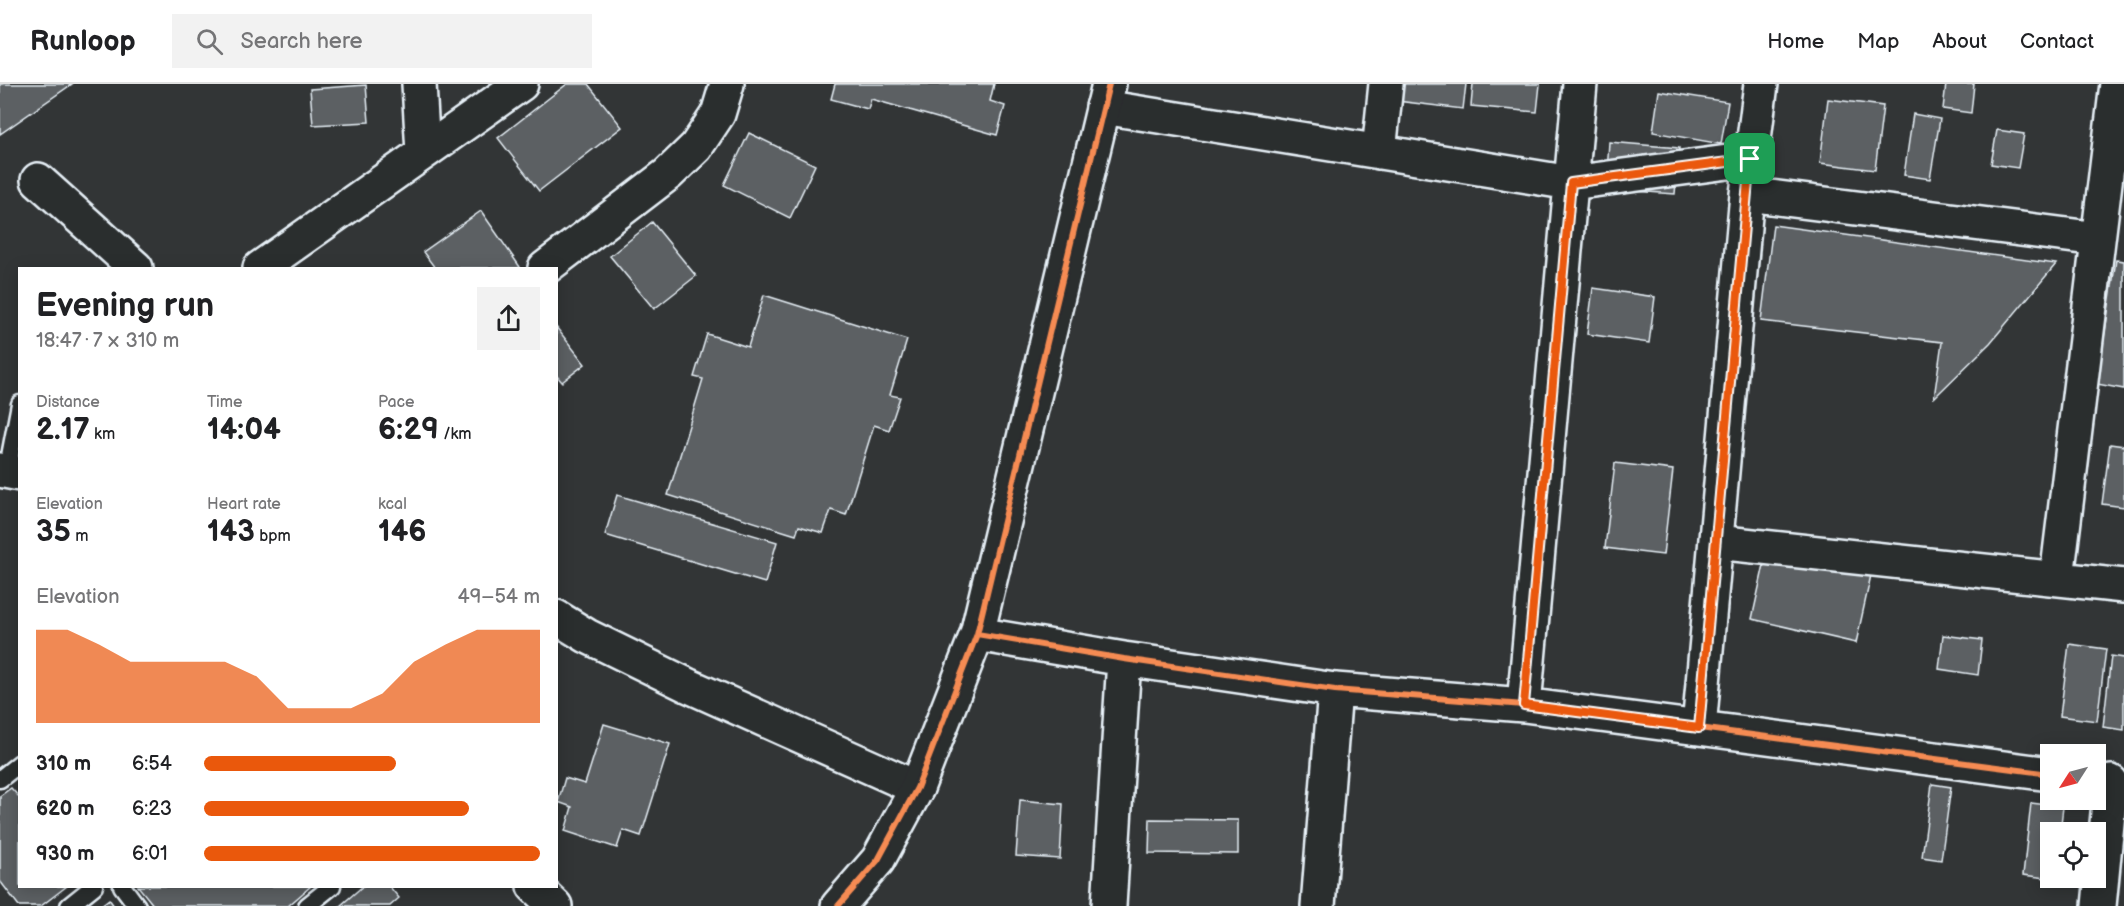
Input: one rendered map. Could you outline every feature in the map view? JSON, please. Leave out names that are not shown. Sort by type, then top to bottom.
[{"type":"street","points":[[419,84],[423,153]]},
{"type":"street","points":[[261,267],[521,84]]},
{"type":"street","points":[[546,267],[668,174],[696,147],[718,114],[727,84]]},
{"type":"street","points":[[1379,152],[1386,84]]},
{"type":"street","points":[[1524,705],[1580,84]]},
{"type":"street","points":[[1699,728],[1750,159],[1761,84]]},
{"type":"street","points":[[2057,578],[2117,84]]},
{"type":"street","points":[[838,906],[878,860],[917,788],[977,634],[1106,96],[1379,152],[1571,183],[1750,159]]},
{"type":"street","points":[[38,180],[135,267]]},
{"type":"street","points":[[1747,194],[2098,239]]},
{"type":"street","points":[[1716,542],[2124,586]]},
{"type":"street","points":[[558,618],[587,636],[687,685],[917,788]]},
{"type":"street","points":[[977,634],[1124,659],[1335,690],[1524,705],[2040,773]]},
{"type":"street","points":[[1108,906],[1124,659]]},
{"type":"street","points":[[1324,905],[1335,690]]},
{"type":"street","points":[[2099,906],[2110,782]]},
{"type":"street","points":[[536,888],[555,906]]},
{"type":"lane","points":[[9,472],[18,416]]},
{"type":"lane","points":[[0,779],[18,765]]},
{"type":"lane","points":[[69,906],[92,888]]},
{"type":"lane","points":[[124,888],[137,906]]},
{"type":"lane","points":[[307,906],[330,888]]},
{"type":"building","points":[[0,84],[72,84],[0,134]]},
{"type":"building","points":[[567,84],[588,84],[622,127],[539,191],[498,138]]},
{"type":"building","points":[[835,84],[994,84],[990,101],[1005,106],[997,135],[871,99],[868,109],[831,99]]},
{"type":"building","points":[[1399,84],[1466,84],[1463,109],[1397,101]]},
{"type":"building","points":[[1473,84],[1540,84],[1537,112],[1471,106]]},
{"type":"building","points":[[1946,84],[1974,84],[1971,113],[1943,109]]},
{"type":"building","points":[[366,85],[369,122],[313,125],[310,89]]},
{"type":"building","points":[[1659,91],[1728,102],[1721,144],[1653,132]]},
{"type":"building","points":[[1828,99],[1883,106],[1875,170],[1820,163]]},
{"type":"building","points":[[1913,114],[1940,119],[1930,179],[1904,175]]},
{"type":"building","points":[[1997,130],[2024,134],[2018,168],[1991,164]]},
{"type":"building","points":[[749,133],[815,165],[790,218],[724,185]]},
{"type":"building","points":[[1609,142],[1679,148],[1675,194],[1606,189]]},
{"type":"building","points":[[481,211],[520,267],[434,267],[423,252]]},
{"type":"building","points":[[652,222],[696,276],[654,309],[610,256]]},
{"type":"building","points":[[1773,225],[2056,264],[1990,343],[1934,398],[1942,342],[1761,321]]},
{"type":"building","points":[[2116,260],[2124,261],[2124,389],[2097,384]]},
{"type":"building","points":[[1593,288],[1655,297],[1649,343],[1587,334]]},
{"type":"building","points":[[764,295],[907,340],[890,395],[900,397],[889,430],[874,425],[846,515],[831,510],[823,533],[799,526],[796,535],[668,495],[703,379],[694,377],[707,334],[748,347]]},
{"type":"building","points":[[558,330],[585,364],[562,382],[558,377]]},
{"type":"building","points":[[2110,444],[2124,446],[2124,507],[2102,504]]},
{"type":"building","points":[[1615,463],[1673,470],[1663,555],[1605,548]]},
{"type":"building","points":[[617,495],[777,542],[765,583],[605,535]]},
{"type":"building","points":[[1767,551],[1871,575],[1856,643],[1752,619]]},
{"type":"building","points":[[1943,635],[1982,640],[1978,675],[1939,669]]},
{"type":"building","points":[[2069,644],[2106,649],[2097,721],[2060,716]]},
{"type":"building","points":[[2111,656],[2124,658],[2124,730],[2103,727]]},
{"type":"building","points":[[604,724],[670,744],[641,836],[623,830],[617,848],[565,831],[572,807],[558,802],[565,778],[585,784]]},
{"type":"building","points":[[1932,784],[1951,787],[1941,860],[1922,857]]},
{"type":"building","points":[[11,788],[18,796],[18,888],[64,888],[41,906],[19,906],[0,881],[0,796]]},
{"type":"building","points":[[1020,800],[1063,804],[1060,859],[1016,856]]},
{"type":"building","points":[[2031,803],[2040,804],[2040,810],[2063,810],[2061,822],[2040,822],[2040,877],[2023,875]]},
{"type":"building","points":[[1150,819],[1238,820],[1238,854],[1149,853]]},
{"type":"building","points":[[140,888],[309,888],[288,906],[154,906]]},
{"type":"building","points":[[361,888],[391,888],[399,898],[390,906],[340,906]]},
{"type":"building","points":[[109,899],[114,906],[100,906]]},
{"type":"cycle path","points":[[838,906],[878,860],[917,788],[977,634],[1109,84]]},
{"type":"cycle path","points":[[977,634],[1124,659],[1335,690],[1524,705],[2040,773]]},
{"type":"route","points":[[1750,159],[1699,728],[1524,705],[1571,183],[1750,159]]}]
